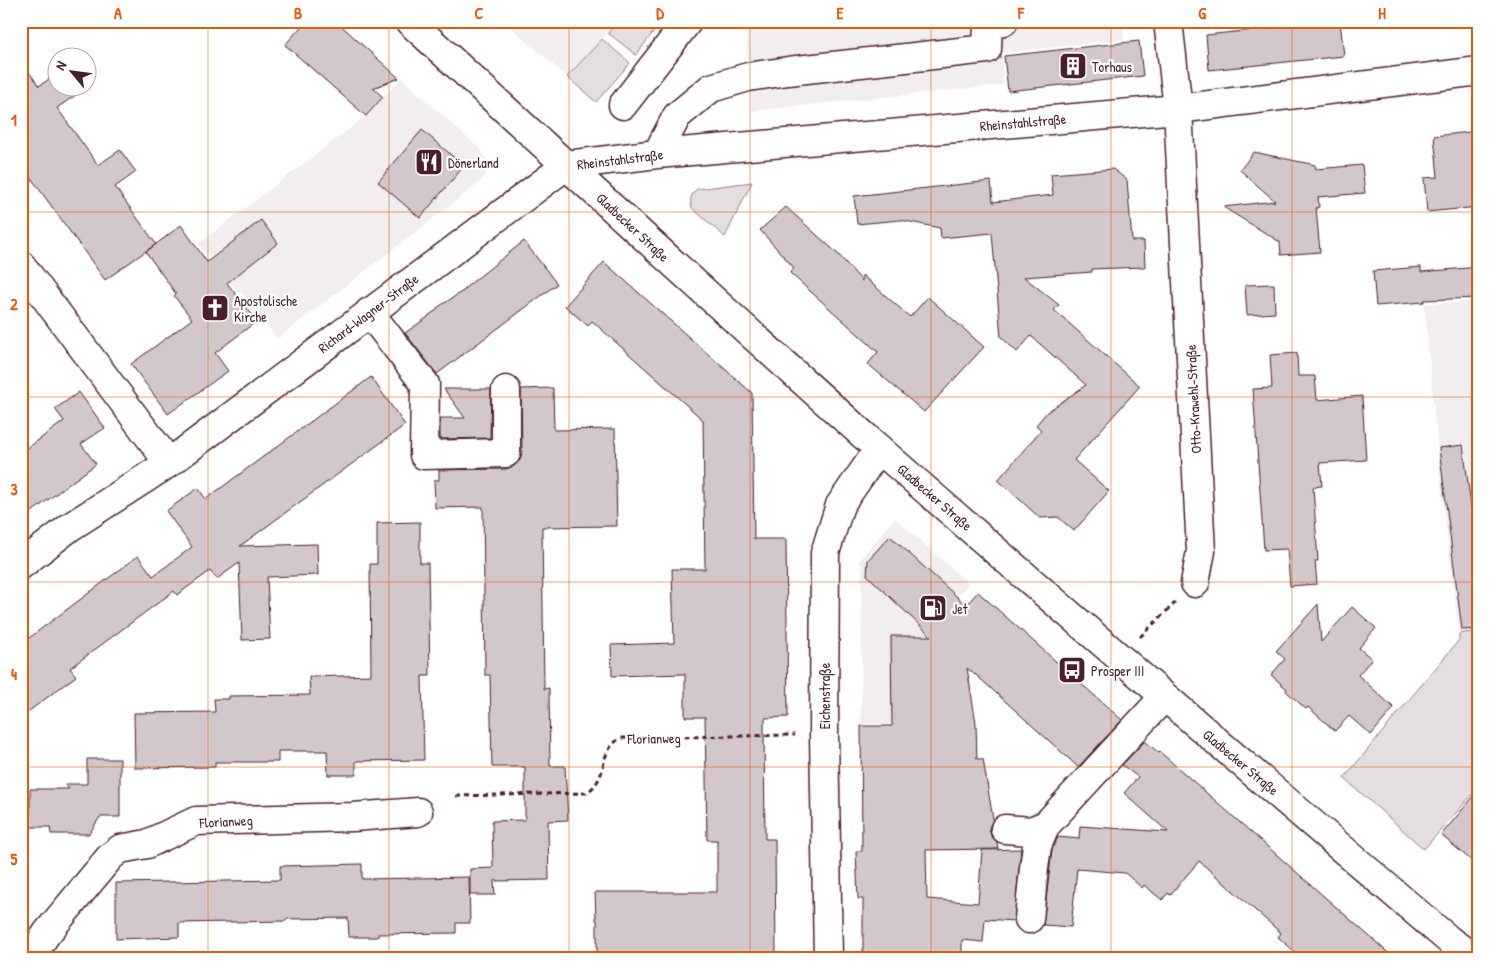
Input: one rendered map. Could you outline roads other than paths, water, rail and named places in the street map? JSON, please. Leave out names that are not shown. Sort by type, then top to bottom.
[{"type":"street","name":"Gladbecker Straße","points":[[409,21],[721,308],[879,449],[1164,697],[1447,949],[1474,958]]},
{"type":"street","points":[[623,105],[688,21]]},
{"type":"street","points":[[657,154],[677,116],[711,88],[748,77],[788,71],[987,49],[988,23],[1004,21]]},
{"type":"street","name":"Otto-Krawehl-Straße","points":[[1168,21],[1178,109],[1201,551],[1195,583]]},
{"type":"street","name":"Rheinstahlstraße","points":[[567,165],[657,154],[1178,109],[1479,71]]},
{"type":"street","name":"Richard-Wagner-Straße","points":[[21,565],[70,527],[170,463],[567,165]]},
{"type":"street","points":[[21,264],[170,463]]},
{"type":"street","points":[[369,312],[425,384],[424,455],[506,453],[506,390]]},
{"type":"street","name":"Eichenstraße","points":[[828,958],[824,735],[824,553],[840,505],[879,449]]},
{"type":"street","points":[[1029,920],[1037,846],[1046,825],[1164,697]]},
{"type":"street","name":"Florianweg","points":[[30,958],[110,856],[120,849],[132,845],[147,844],[196,821],[344,817],[418,812]]},
{"type":"street","points":[[1005,829],[1031,831],[1046,825]]},
{"type":"place","name":"Torhaus","points":[[1073,66]]},
{"type":"place","name":"Dönerland","points":[[429,162]]},
{"type":"place","name":"Apostolische Kirche","points":[[215,308]]},
{"type":"place","name":"Jet","points":[[933,608]]},
{"type":"place","name":"Prosper III","points":[[1072,670]]}]
